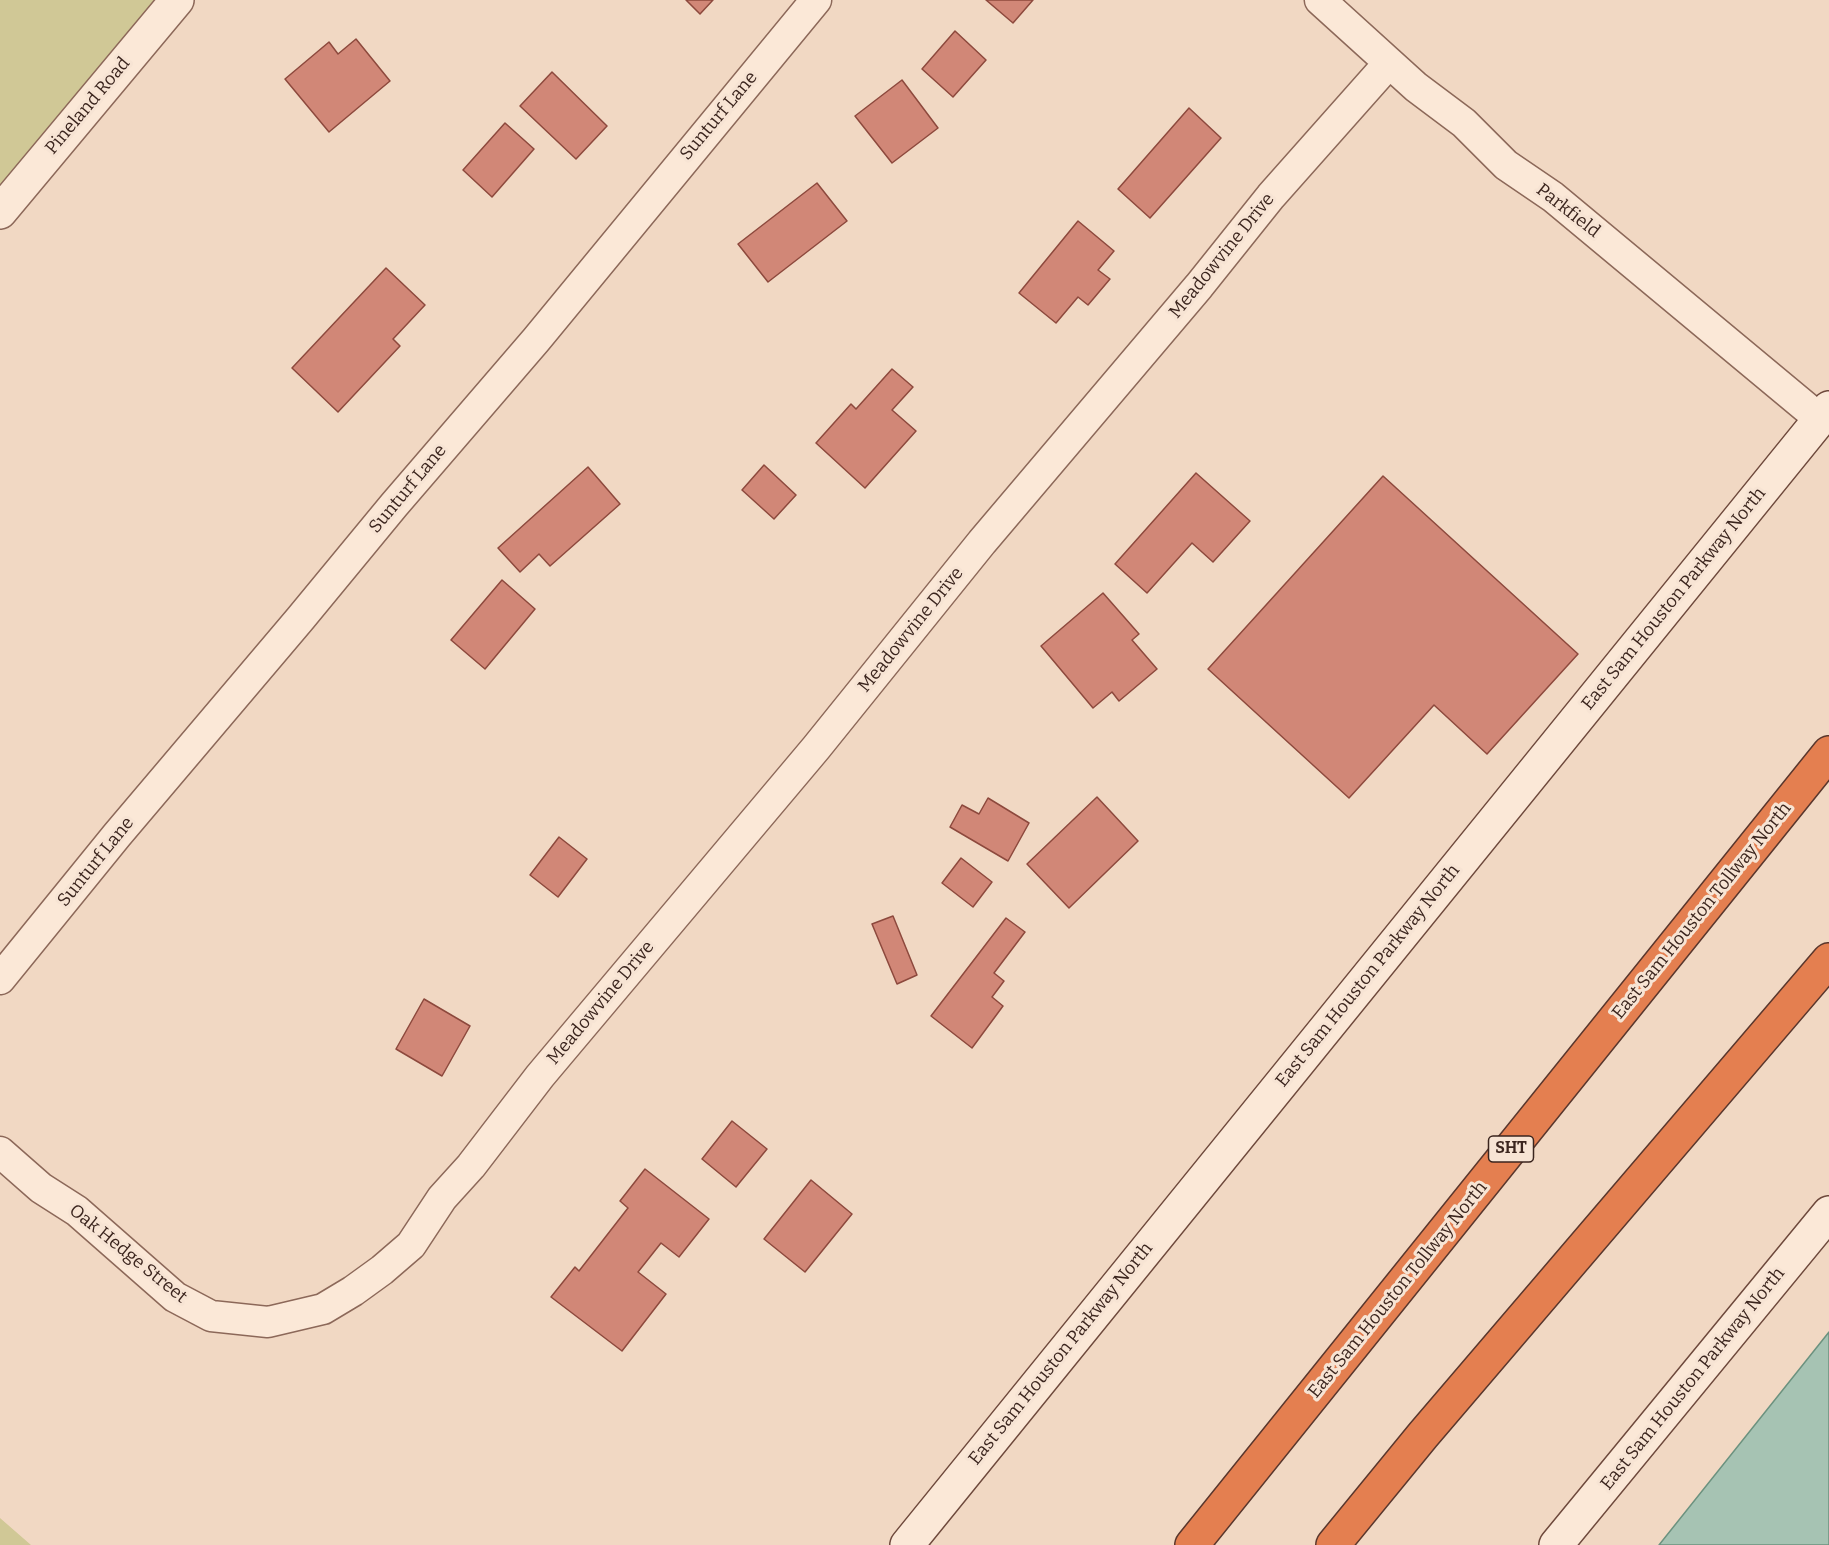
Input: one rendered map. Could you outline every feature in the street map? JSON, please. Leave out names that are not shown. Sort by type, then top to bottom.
[{"type":"highway","name":"East Sam Houston Tollway North","points":[[1192,1545],[1829,753]]},
{"type":"highway","points":[[1333,1545],[1423,1435],[1829,960]]},
{"type":"main road","name":"Pineland Road","points":[[0,212],[177,0]]},
{"type":"main road","name":"East Sam Houston Parkway North","points":[[907,1545],[1824,414]]},
{"type":"main road","name":"East Sam Houston Parkway North","points":[[1556,1545],[1829,1213]]},
{"type":"street","name":"Sunturf Lane","points":[[0,979],[117,835],[536,340],[816,0]]},
{"type":"street","name":"Parkfield","points":[[1320,0],[1416,87],[1464,123],[1506,165],[1552,197],[1824,414]]},
{"type":"street","name":"Meadowvine Drive","points":[[440,1202],[471,1166],[540,1076],[816,748],[982,542],[1191,295],[1271,196],[1389,63]]},
{"type":"street","name":"Oak Hedge Street","points":[[0,1152],[41,1188],[77,1211],[176,1297],[211,1316],[268,1322],[323,1309],[353,1292],[411,1245],[440,1202]]},
{"type":"shaded area","points":[[0,0],[158,0],[0,192]]},
{"type":"shaded area","points":[[1829,1332],[1829,1545],[1659,1545]]},
{"type":"shaded area","points":[[0,1518],[31,1545],[0,1545]]},
{"type":"building","points":[[686,0],[713,0],[700,14]]},
{"type":"building","points":[[986,0],[1033,0],[1013,23]]},
{"type":"building","points":[[955,31],[986,60],[953,97],[922,69]]},
{"type":"building","points":[[356,39],[390,81],[329,132],[285,79],[329,42],[338,54]]},
{"type":"building","points":[[552,72],[607,126],[576,159],[520,106]]},
{"type":"building","points":[[902,80],[938,128],[892,163],[855,116]]},
{"type":"building","points":[[1189,108],[1221,138],[1150,218],[1118,189]]},
{"type":"building","points":[[505,123],[534,149],[492,197],[463,170]]},
{"type":"building","points":[[817,183],[847,221],[768,282],[738,244]]},
{"type":"building","points":[[1078,221],[1114,251],[1098,270],[1110,279],[1088,305],[1078,297],[1056,323],[1019,293]]},
{"type":"building","points":[[386,268],[425,305],[393,339],[400,346],[338,412],[292,368]]},
{"type":"building","points":[[892,369],[913,387],[892,410],[916,431],[865,488],[816,443],[851,404],[856,409]]},
{"type":"building","points":[[764,465],[796,495],[774,519],[742,490]]},
{"type":"building","points":[[588,467],[620,504],[550,566],[539,554],[520,572],[498,548]]},
{"type":"building","points":[[1196,473],[1250,521],[1213,562],[1192,543],[1147,593],[1115,564]]},
{"type":"building","points":[[1383,476],[1578,654],[1487,754],[1434,705],[1349,798],[1208,669]]},
{"type":"building","points":[[502,580],[535,609],[485,669],[451,640]]},
{"type":"building","points":[[1103,593],[1139,634],[1132,640],[1157,669],[1119,701],[1112,692],[1093,708],[1041,646]]},
{"type":"building","points":[[1097,797],[1138,841],[1069,908],[1027,864]]},
{"type":"building","points":[[988,798],[1029,823],[1008,861],[950,827],[962,805],[979,814]]},
{"type":"building","points":[[559,837],[587,859],[558,897],[530,875]]},
{"type":"building","points":[[961,858],[992,882],[973,907],[942,883]]},
{"type":"building","points":[[893,916],[917,975],[897,984],[872,924]]},
{"type":"building","points":[[1006,918],[1025,932],[994,973],[1004,981],[992,997],[1003,1006],[972,1048],[931,1016]]},
{"type":"building","points":[[424,999],[470,1026],[442,1076],[396,1049]]},
{"type":"building","points":[[732,1121],[767,1149],[736,1187],[702,1159]]},
{"type":"building","points":[[645,1169],[709,1219],[679,1257],[661,1243],[638,1272],[666,1294],[622,1351],[551,1297],[575,1267],[579,1271],[628,1208],[620,1201]]},
{"type":"building","points":[[811,1180],[852,1214],[805,1272],[764,1239]]}]
